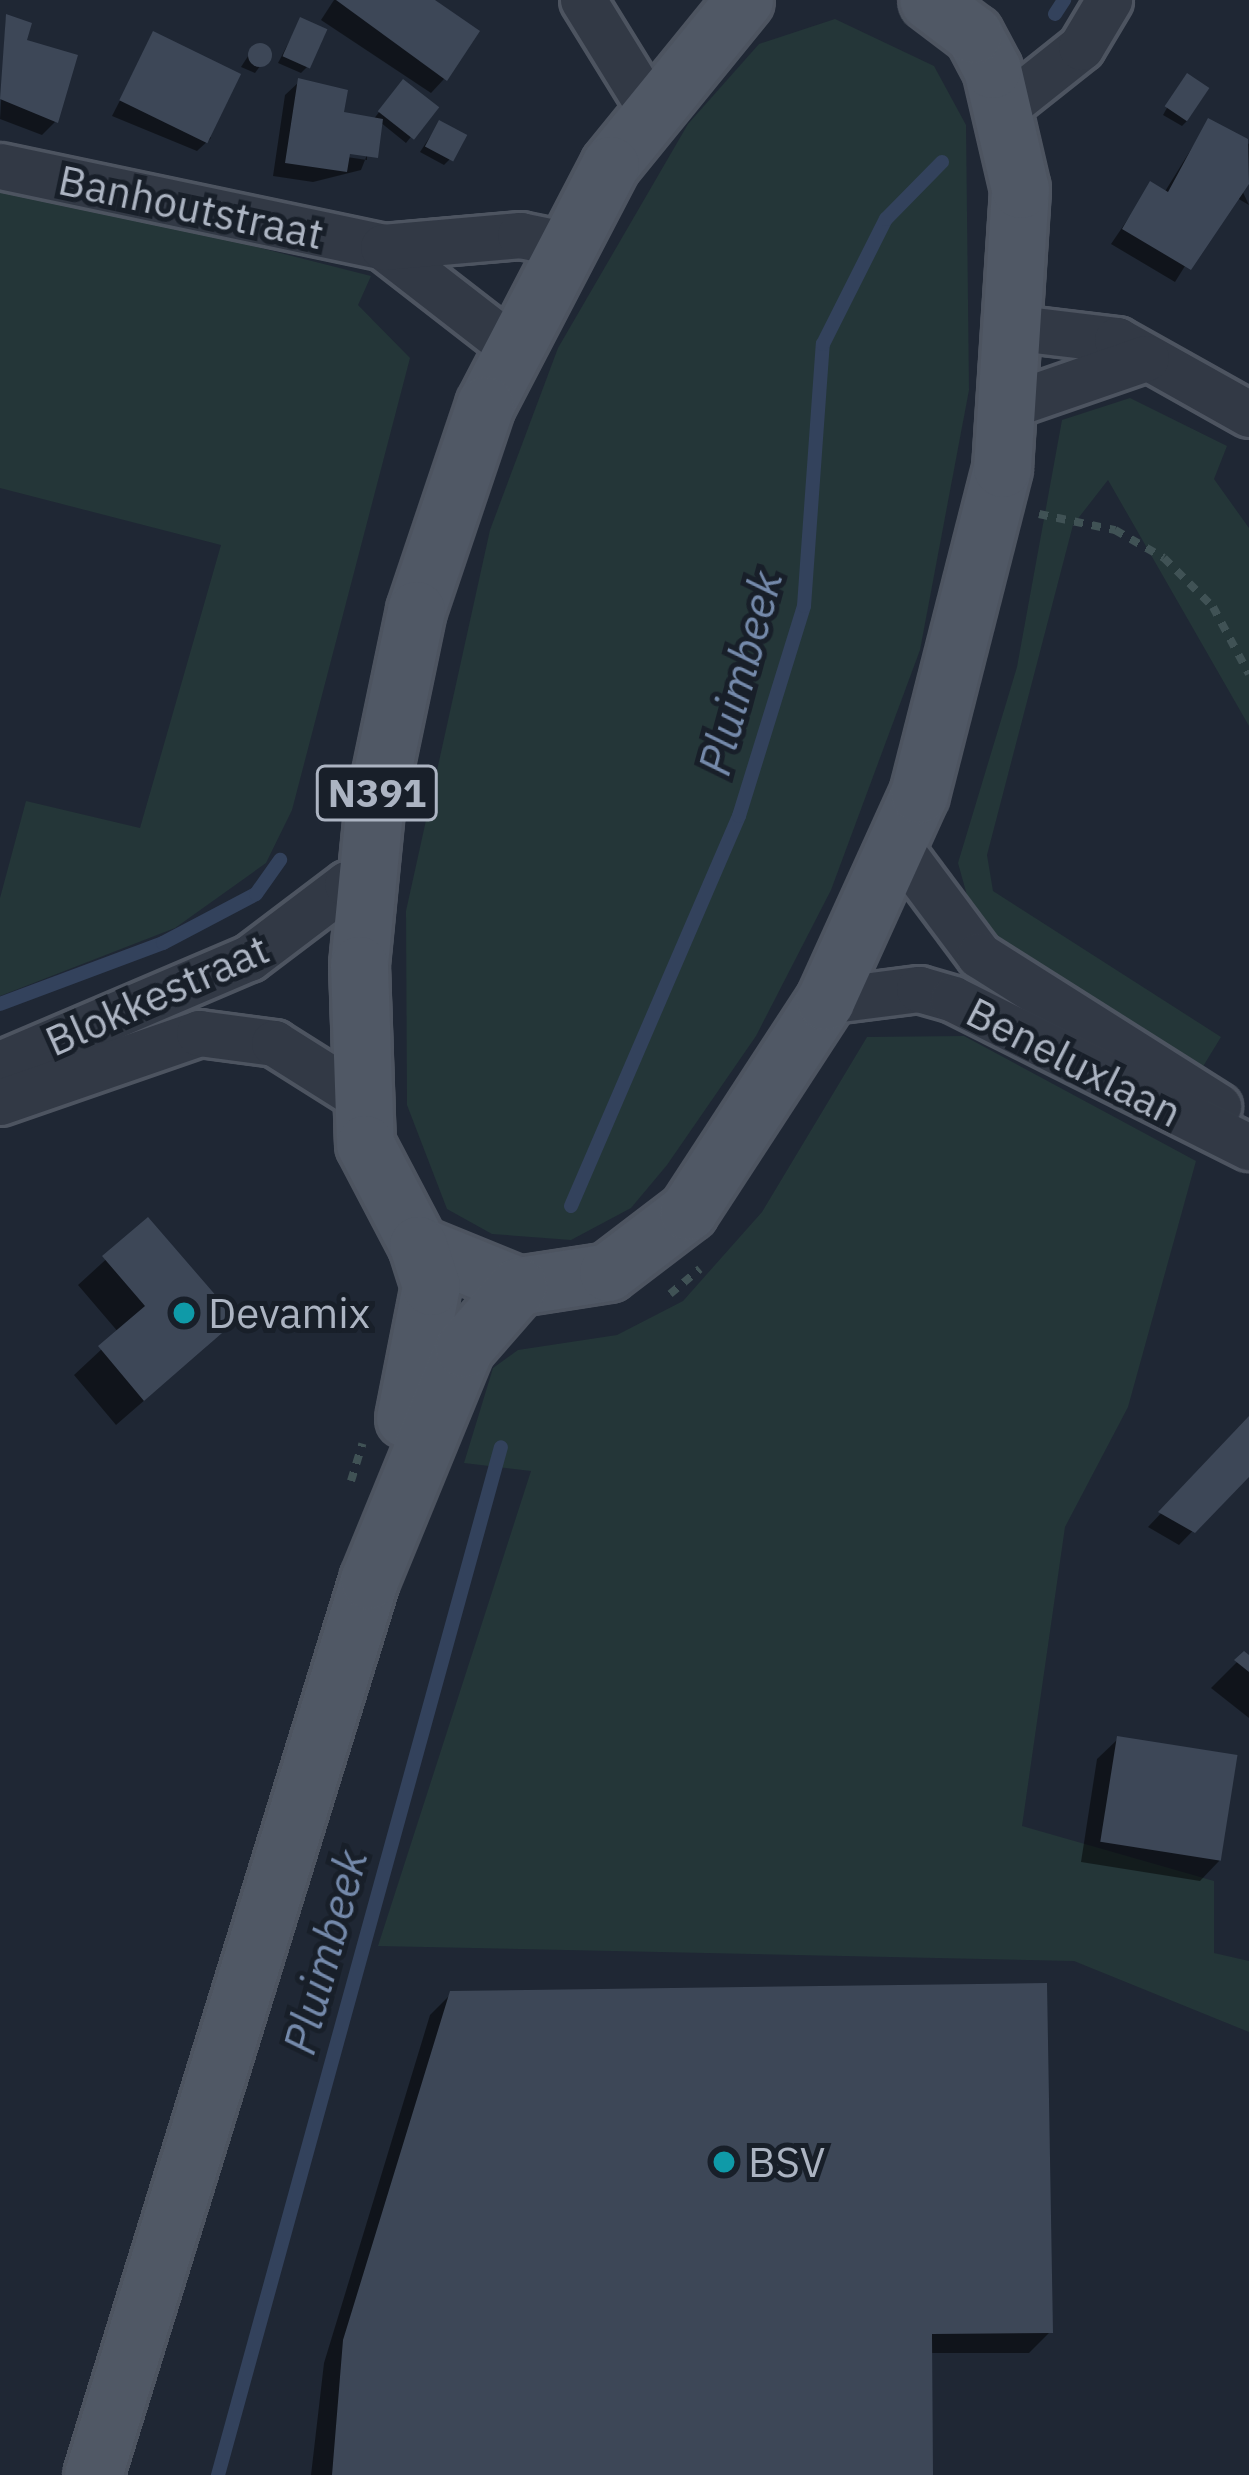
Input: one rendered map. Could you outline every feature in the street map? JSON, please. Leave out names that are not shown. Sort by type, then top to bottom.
[{"type":"main road","points":[[418,1245],[518,1286],[573,1284],[654,1245],[723,1163],[825,1001],[900,849],[985,560],[1018,328],[1019,152],[1008,105],[972,17],[928,0]]},
{"type":"main road","name":"N391","points":[[93,2475],[369,1580],[426,1333],[430,1286],[418,1245],[376,1177],[358,1096],[367,881],[416,610],[513,348],[564,244],[649,107],[729,3]]},
{"type":"main road","name":"N391","points":[[369,1580],[464,1348],[518,1286]]},
{"type":"street","points":[[583,0],[649,107]]},
{"type":"street","points":[[1008,105],[1082,47],[1109,0]]},
{"type":"street","name":"Banhoutstraat","points":[[0,166],[383,247],[520,235],[564,244]]},
{"type":"street","name":"Banhoutstraat","points":[[383,247],[513,348]]},
{"type":"street","points":[[1018,328],[1072,328],[1146,358],[1249,414]]},
{"type":"street","points":[[1010,405],[1146,358]]},
{"type":"street","name":"Beneluxlaan","points":[[900,849],[980,955],[1249,1129]]},
{"type":"street","name":"Blokkestraat","points":[[0,1064],[249,958],[347,884],[367,881]]},
{"type":"street","name":"Beneluxlaan","points":[[825,1001],[919,989],[953,999],[1249,1148]]},
{"type":"street","name":"Blokkestraat","points":[[0,1102],[199,1033],[274,1043],[358,1096]]},
{"type":"path","points":[[1037,514],[1114,530],[1164,558],[1213,607],[1249,674]]},
{"type":"shaded area","points":[[835,19],[934,66],[966,125],[969,390],[920,650],[831,890],[756,1036],[667,1165],[631,1208],[571,1240],[492,1234],[447,1209],[407,1105],[406,911],[490,530],[558,348],[688,124],[759,44]]},
{"type":"shaded area","points":[[0,182],[371,276],[358,305],[410,358],[292,810],[266,863],[175,928],[0,996],[0,898],[26,801],[140,828],[221,545],[0,488]]},
{"type":"shaded area","points":[[1130,398],[1227,446],[1214,479],[1249,528],[1249,726],[1108,480],[1073,525],[987,855],[993,891],[1221,1037],[1199,1073],[977,931],[958,863],[1017,667],[1062,420]]},
{"type":"shaded area","points":[[964,1036],[1196,1161],[1128,1407],[1065,1527],[1022,1826],[1214,1881],[1214,1953],[1249,1961],[1249,2032],[1074,1961],[378,1946],[531,1471],[464,1463],[493,1368],[518,1350],[617,1335],[683,1301],[762,1212],[867,1037]]},
{"type":"building","points":[[336,0],[435,0],[480,31],[447,81]]},
{"type":"building","points":[[6,14],[32,23],[27,40],[78,55],[58,123],[0,99]]},
{"type":"building","points":[[300,17],[327,29],[310,68],[283,56]]},
{"type":"building","points":[[153,31],[241,74],[207,143],[119,100]]},
{"type":"building","points":[[260,43],[272,55],[260,67],[248,55]]},
{"type":"building","points":[[1187,73],[1209,88],[1187,121],[1165,106]]},
{"type":"building","points":[[298,78],[348,90],[344,112],[383,119],[378,158],[350,154],[347,172],[285,163]]},
{"type":"building","points":[[403,79],[439,107],[414,140],[378,111]]},
{"type":"building","points":[[1208,118],[1248,139],[1249,184],[1191,270],[1122,229],[1150,181],[1168,192]]},
{"type":"building","points":[[439,120],[467,135],[453,162],[425,146]]},
{"type":"building","name":"Devamix","points":[[148,1217],[237,1320],[144,1401],[98,1346],[145,1306],[102,1256]]},
{"type":"building","points":[[1249,1416],[1249,1477],[1195,1533],[1158,1512]]},
{"type":"building","points":[[1244,1651],[1249,1655],[1249,1672],[1234,1660]]},
{"type":"building","points":[[1117,1736],[1237,1755],[1221,1861],[1100,1842]]},
{"type":"building","name":"BSV","points":[[1047,1983],[1053,2333],[932,2334],[933,2475],[332,2475],[343,2340],[450,1991]]},
{"type":"waterway","name":"Pluimbeek","points":[[1055,14],[1064,0]]},
{"type":"waterway","name":"Pluimbeek","points":[[571,1206],[739,816],[804,606],[823,344],[886,219],[942,162]]},
{"type":"waterway","points":[[0,1004],[163,943],[256,894],[280,860]]},
{"type":"waterway","name":"Pluimbeek","points":[[218,2475],[501,1447]]},
{"type":"place","name":"Devamix","points":[[184,1313]]},
{"type":"place","name":"BSV","points":[[724,2162]]}]
